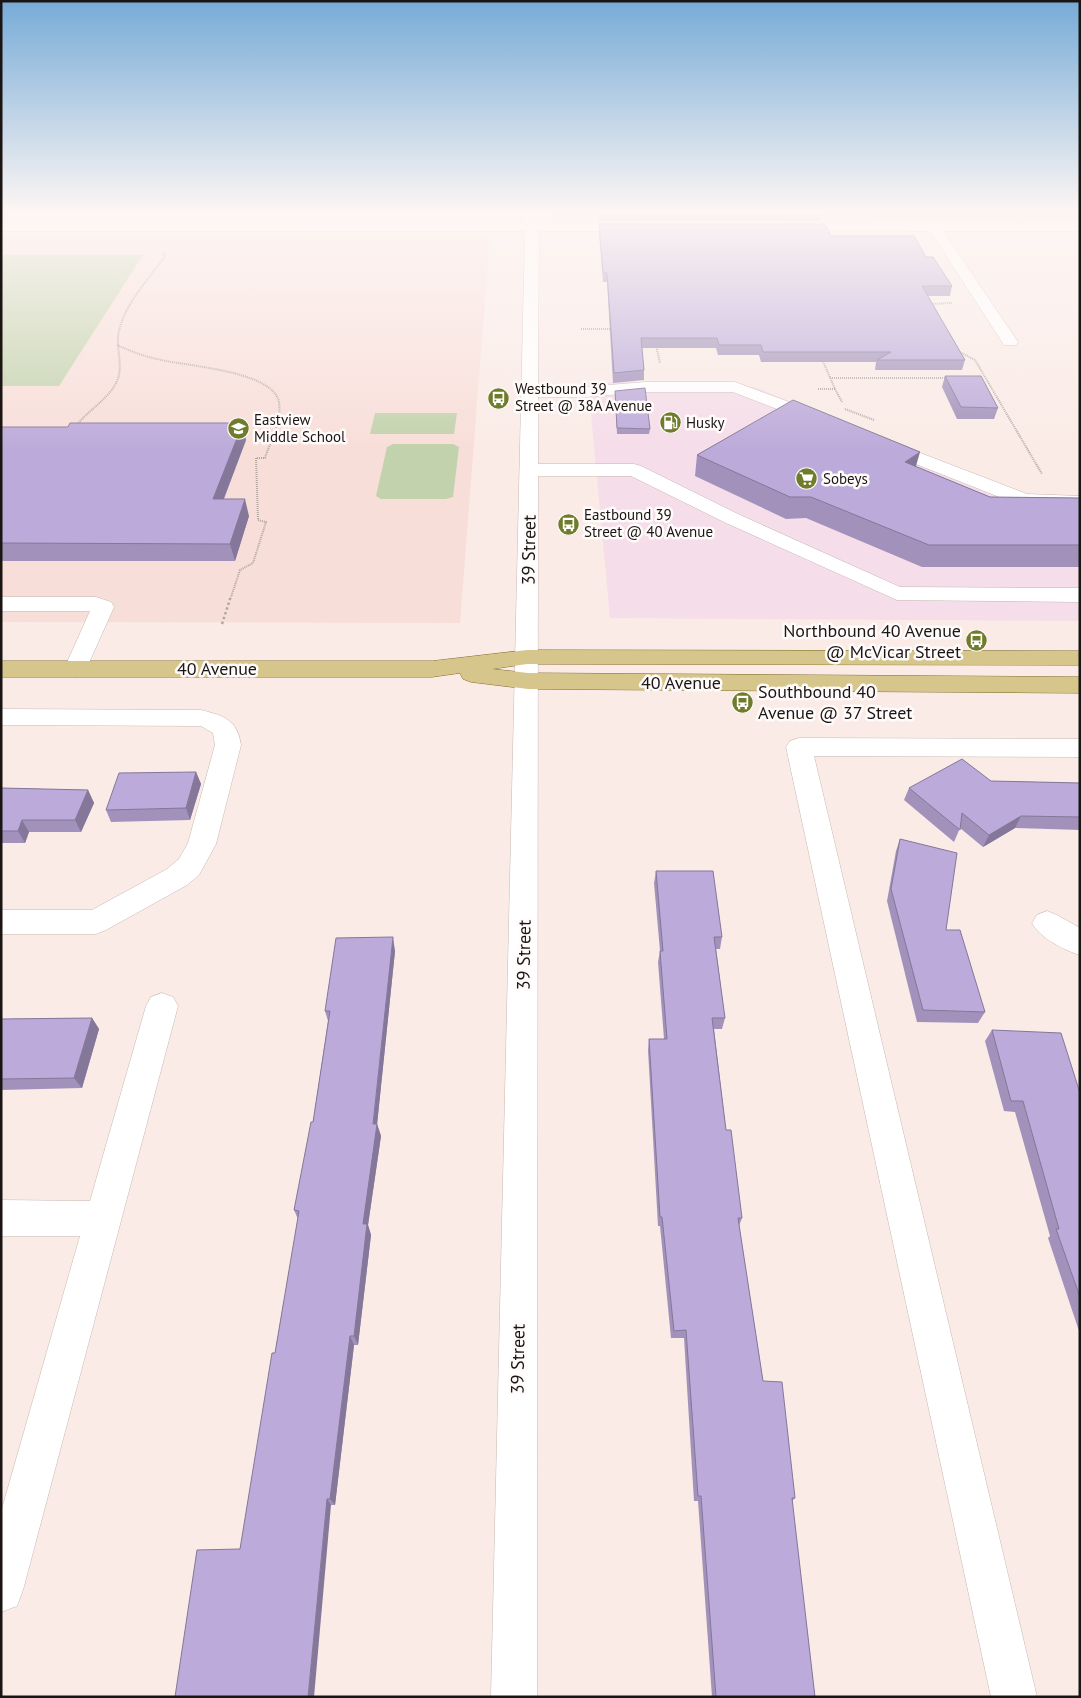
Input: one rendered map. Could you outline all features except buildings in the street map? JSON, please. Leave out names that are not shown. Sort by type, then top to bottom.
[{"type":"main road","name":"40 Avenue","points":[[1,669],[528,669],[1080,658]]},
{"type":"main road","name":"40 Avenue","points":[[528,669],[1080,685]]},
{"type":"street","name":"39 Street","points":[[514,1697],[531,291]]},
{"type":"street","points":[[976,291],[1010,342]]},
{"type":"street","points":[[530,392],[585,392],[664,387],[735,387],[834,425]]},
{"type":"street","points":[[870,439],[1024,500],[1080,502]]},
{"type":"street","points":[[530,470],[634,470],[697,502],[897,594],[1080,595]]},
{"type":"street","points":[[1,604],[96,604],[102,607],[76,669]]},
{"type":"street","points":[[1,717],[201,718],[216,722],[225,729],[228,745],[202,844],[189,868],[177,877],[96,922],[1,922]]},
{"type":"street","points":[[1014,1697],[799,747],[1080,748]]},
{"type":"street","points":[[1047,923],[1080,943]]},
{"type":"street","points":[[1,1590],[162,1006]]},
{"type":"street","points":[[1,1218],[103,1219]]},
{"type":"path","points":[[74,429],[83,415],[112,389],[118,379],[117,345],[124,317],[141,291]]},
{"type":"path","points":[[923,304],[955,303]]},
{"type":"path","points":[[931,304],[936,312]]},
{"type":"path","points":[[581,329],[617,329]]},
{"type":"path","points":[[656,342],[664,387]]},
{"type":"path","points":[[117,345],[136,354],[159,360],[198,365],[241,374],[261,383],[274,393],[279,402],[278,413],[265,458],[256,458],[258,520],[266,522],[254,563],[240,570],[222,624]]},
{"type":"path","points":[[956,350],[975,360],[1046,481]]},
{"type":"path","points":[[821,356],[846,409]]},
{"type":"path","points":[[830,378],[957,378]]},
{"type":"path","points":[[976,378],[986,378]]},
{"type":"path","points":[[815,389],[835,389]]},
{"type":"path","points":[[838,406],[880,423]]},
{"type":"shaded area","name":"Eastview Middle School","points":[[1,291],[486,291],[460,623],[1,622]]},
{"type":"shaded area","points":[[588,382],[673,382],[755,387],[1014,498],[1080,497],[1080,621],[610,618]]},
{"type":"green space","points":[[1,291],[120,291],[59,386],[1,386]]},
{"type":"green space","points":[[375,413],[457,413],[454,434],[370,434]]},
{"type":"green space","points":[[393,444],[453,444],[459,447],[453,497],[446,499],[381,499],[376,496],[387,447]]},
{"type":"place","name":"Westbound 39 Street @ 38A Avenue","points":[[499,398]]},
{"type":"place","name":"Husky","points":[[670,423]]},
{"type":"place","name":"Eastview Middle School","points":[[238,429]]},
{"type":"place","name":"Sobeys","points":[[807,479]]},
{"type":"place","name":"Eastbound 39 Street @ 40 Avenue","points":[[568,524]]},
{"type":"place","name":"Northbound 40 Avenue @ McVicar Street","points":[[977,641]]},
{"type":"place","name":"Southbound 40 Avenue @ 37 Street","points":[[742,702]]}]
